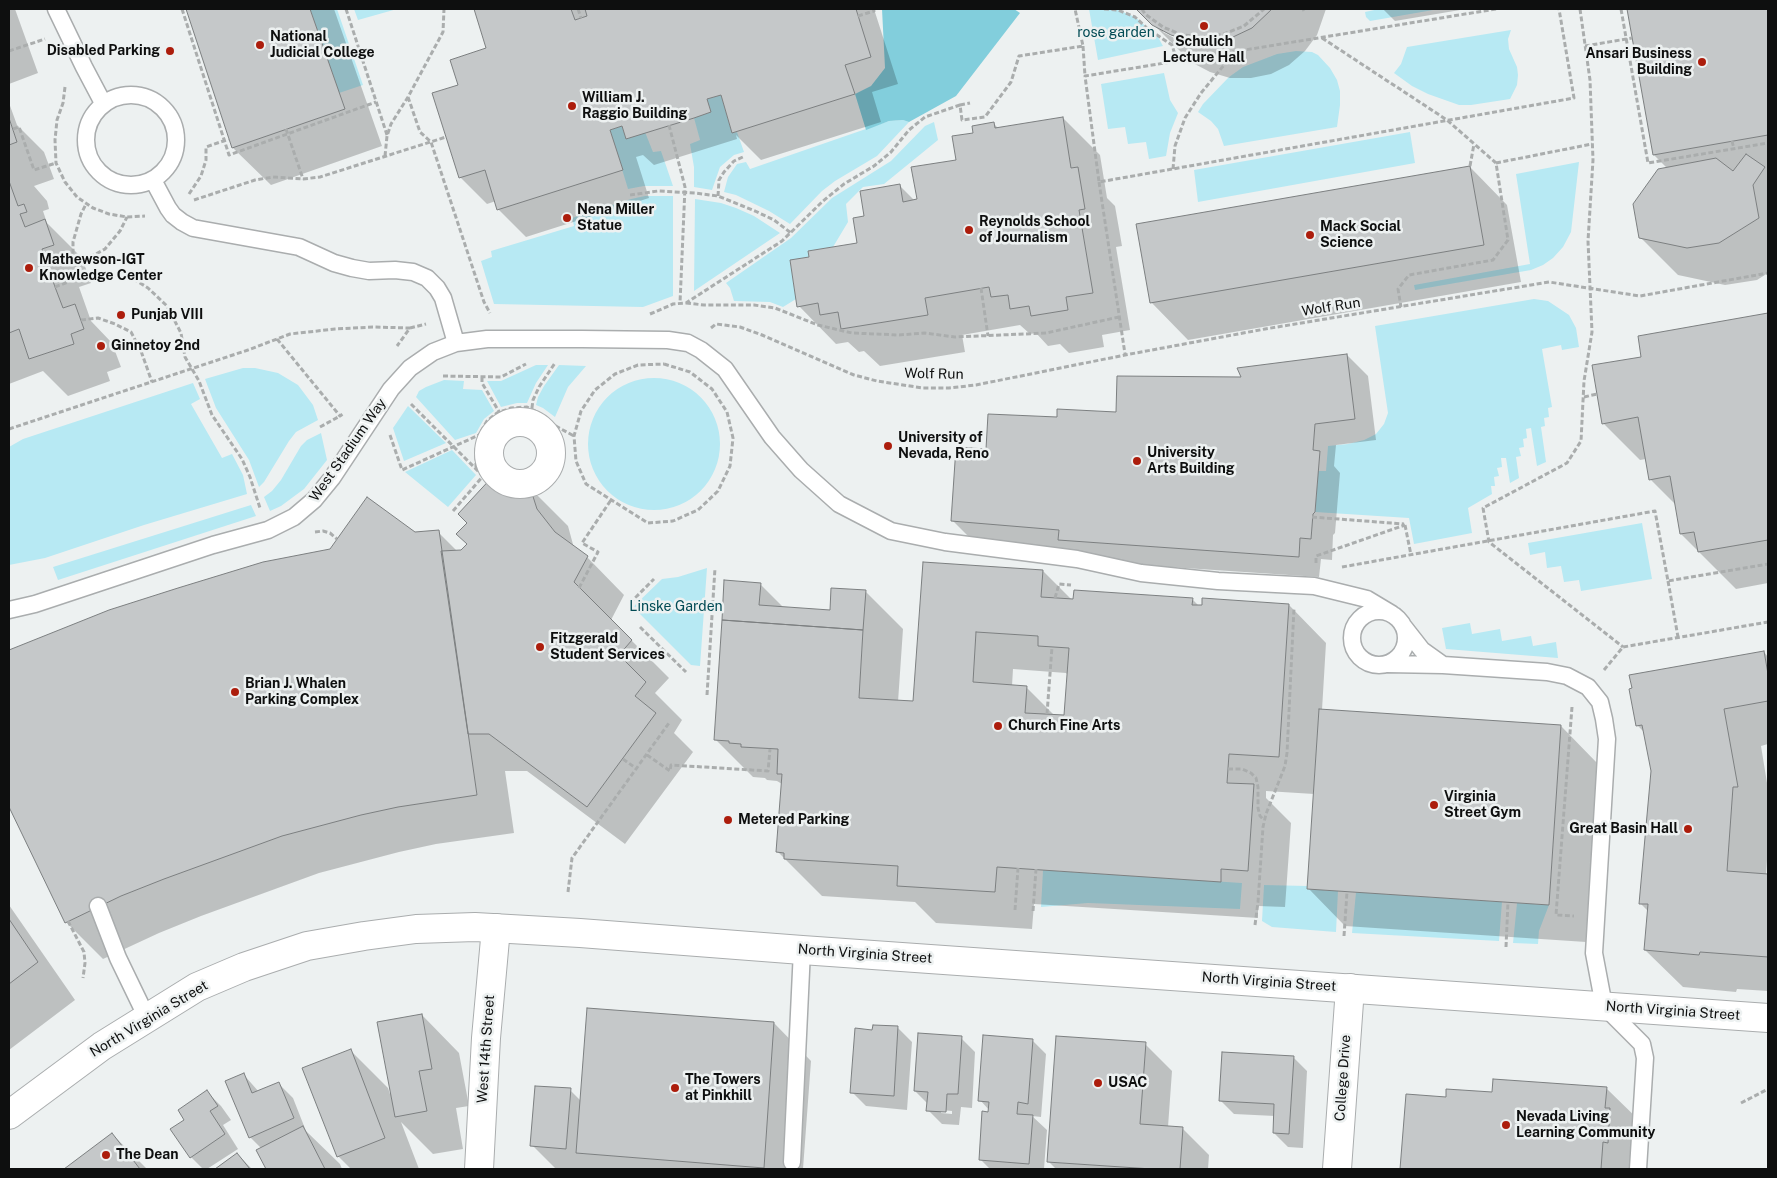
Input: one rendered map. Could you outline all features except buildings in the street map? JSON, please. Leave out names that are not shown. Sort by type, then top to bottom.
[{"type":"main road","name":"North Virginia Street","points":[[9,1115],[102,1046],[198,987],[213,980],[244,966],[306,946],[416,929],[475,927],[580,933],[1768,1018]]},
{"type":"main road","name":"West 14th Street","points":[[479,1169],[486,1038],[496,928]]},
{"type":"main road","name":"College Drive","points":[[1337,1169],[1350,988]]},
{"type":"lane","points":[[56,9],[103,103]]},
{"type":"lane","points":[[128,94],[142,95],[155,100],[166,111],[174,125],[176,141],[174,156],[166,170],[153,180],[138,185],[124,185],[109,180],[97,171],[87,151],[86,128],[93,115],[103,103],[115,97],[128,94]]},
{"type":"lane","points":[[153,180],[174,206],[182,222],[193,228],[300,247],[334,263],[352,268],[369,271],[395,270],[413,272],[427,278],[437,288],[443,298],[456,343]]},
{"type":"lane","name":"West Stadium Way","points":[[9,610],[35,604],[204,548],[268,530],[294,517],[314,500],[332,478],[391,389],[410,368],[433,352],[456,343],[487,339],[648,339],[688,343]]},
{"type":"lane","points":[[688,343],[701,350],[725,369],[772,437],[801,470],[839,504],[891,531],[945,542],[1077,559],[1141,573],[1218,581],[1314,586],[1367,599],[1392,614],[1422,650],[1443,665]]},
{"type":"lane","points":[[1392,614],[1384,612],[1367,614],[1360,618],[1355,625],[1352,633],[1352,642],[1360,659],[1368,664],[1443,665],[1547,672],[1567,676],[1588,687],[1600,702],[1607,739],[1594,953],[1604,1006],[1642,1044],[1645,1058],[1638,1169]]},
{"type":"lane","points":[[1386,664],[1395,660],[1401,654],[1406,636],[1404,627]]},
{"type":"lane","points":[[98,906],[118,958],[147,1018]]},
{"type":"lane","points":[[792,1162],[802,950]]},
{"type":"path","points":[[182,9],[229,155],[287,132],[376,102]]},
{"type":"path","points":[[346,9],[387,136]]},
{"type":"path","points":[[385,157],[387,136],[391,124],[408,97],[442,32],[444,9]]},
{"type":"path","points":[[578,9],[581,18]]},
{"type":"path","points":[[858,16],[874,11],[873,9]]},
{"type":"path","points":[[1075,9],[1083,46],[1085,76],[1125,354]]},
{"type":"path","points":[[1104,9],[1118,10],[1135,17]]},
{"type":"path","points":[[1129,9],[1153,33],[1172,45],[1177,61]]},
{"type":"path","points":[[1142,9],[1163,26],[1182,35],[1203,37],[1224,34],[1244,26],[1264,9]]},
{"type":"path","points":[[1085,76],[1496,9]]},
{"type":"path","points":[[1100,182],[1574,98],[1559,9]]},
{"type":"path","points":[[1580,9],[1590,80],[1592,144],[1592,195],[1588,241],[1592,332],[1584,381],[1581,441],[1567,463],[1484,508],[1489,542],[1624,647]]},
{"type":"path","points":[[1621,9],[1648,163],[1768,143]]},
{"type":"path","points":[[42,31],[49,47]]},
{"type":"path","points":[[1321,38],[1447,120],[1496,162],[1508,240],[1492,260],[1409,275],[1398,289],[1401,307]]},
{"type":"path","points":[[1585,46],[1632,38]]},
{"type":"path","points":[[9,51],[45,39]]},
{"type":"path","points":[[960,105],[962,120],[985,117],[1011,82],[1019,56],[1083,46]]},
{"type":"path","points":[[1173,169],[1175,146],[1185,118],[1201,93],[1234,52]]},
{"type":"path","points":[[65,84],[66,90],[63,103],[56,120],[56,163],[65,182],[76,197],[86,204],[109,214],[127,217],[145,216],[255,180],[273,177],[320,178],[446,137]]},
{"type":"path","points":[[408,97],[420,132],[431,142],[477,283],[490,312],[448,318]]},
{"type":"path","points":[[686,302],[766,252],[791,233],[823,201],[844,184],[874,166],[891,152],[909,130],[925,117],[970,103]]},
{"type":"path","points":[[669,125],[685,192],[680,303]]},
{"type":"path","points":[[13,130],[19,127],[34,170],[56,163]]},
{"type":"path","points":[[287,132],[303,179]]},
{"type":"path","points":[[174,206],[191,192],[201,176],[206,160],[206,147],[229,139]]},
{"type":"path","points":[[1732,141],[1734,149]]},
{"type":"path","points":[[1470,166],[1474,144]]},
{"type":"path","points":[[1496,162],[1592,144]]},
{"type":"path","points":[[718,196],[719,180],[724,172],[734,161],[745,156]]},
{"type":"path","points":[[630,195],[685,192],[718,196],[774,220],[791,233]]},
{"type":"path","points":[[81,277],[73,253],[73,242],[86,204]]},
{"type":"path","points":[[75,261],[105,249],[120,231],[127,217]]},
{"type":"path","name":"Wolf Run","points":[[688,343],[716,324],[740,327],[854,375],[898,385],[949,388],[976,385],[1125,354],[1549,282],[1640,296],[1768,273]]},
{"type":"path","points":[[55,287],[81,277],[125,277],[137,281],[148,288],[167,306],[181,333],[185,356],[199,381],[212,415],[242,459],[263,513]]},
{"type":"path","points":[[981,288],[988,336]]},
{"type":"path","points":[[644,316],[673,304],[686,302],[704,305],[754,305],[775,308],[818,325],[852,332],[899,335],[925,333],[956,337],[1046,333],[1119,317]]},
{"type":"path","points":[[81,320],[98,318],[131,332],[141,351],[152,382]]},
{"type":"path","points":[[9,429],[290,334],[373,327],[410,328],[393,352]]},
{"type":"path","points":[[277,339],[340,416]]},
{"type":"path","points":[[439,376],[501,377],[534,360]]},
{"type":"path","points":[[476,468],[476,449],[507,424],[539,387],[557,360],[550,360]]},
{"type":"path","points":[[629,364],[664,364],[690,372],[712,389],[727,412],[733,438],[730,466],[718,490],[698,510],[673,521],[648,523],[586,484],[576,461],[574,436],[581,411],[595,390],[614,374],[638,365]]},
{"type":"path","points":[[482,376],[482,383],[507,424]]},
{"type":"path","points":[[1584,397],[1597,394]]},
{"type":"path","points":[[406,400],[454,445],[488,481]]},
{"type":"path","points":[[320,426],[346,411]]},
{"type":"path","points":[[388,430],[402,470],[454,445],[539,413],[552,424],[574,436]]},
{"type":"path","points":[[453,510],[484,475]]},
{"type":"path","points":[[579,588],[598,552],[582,543],[611,500]]},
{"type":"path","points":[[1336,568],[1655,511],[1678,638]]},
{"type":"path","points":[[1312,517],[1405,524]]},
{"type":"path","points":[[1405,524],[1411,555]]},
{"type":"path","points":[[1317,571],[1316,556],[1405,524]]},
{"type":"path","points":[[1668,581],[1768,564]]},
{"type":"path","points":[[707,695],[715,568]]},
{"type":"path","points":[[630,603],[654,579]]},
{"type":"path","points":[[1598,676],[1624,647],[1768,622]]},
{"type":"path","points":[[640,627],[686,672]]},
{"type":"path","points":[[1047,714],[1052,647]]},
{"type":"path","points":[[1255,925],[1264,820],[1285,766],[1290,669]]},
{"type":"path","points":[[1572,706],[1556,915],[1577,916]]},
{"type":"path","points":[[568,892],[572,858],[669,724]]},
{"type":"path","points":[[647,755],[670,771],[671,765],[768,771],[770,748]]},
{"type":"path","points":[[623,759],[637,769]]},
{"type":"path","points":[[1228,768],[1251,772],[1256,778],[1258,808],[1260,816],[1264,820]]},
{"type":"path","points":[[1015,910],[1018,868]]},
{"type":"path","points":[[1033,911],[1036,870]]},
{"type":"path","points":[[1344,936],[1347,892]]},
{"type":"path","points":[[1506,947],[1508,902]]},
{"type":"path","points":[[68,921],[84,952],[83,978]]},
{"type":"path","points":[[1741,1103],[1768,1089]]},
{"type":"green space","points":[[310,9],[337,9],[363,85],[339,93]]},
{"type":"green space","points":[[354,9],[397,9],[358,20]]},
{"type":"green space","name":"rose garden","points":[[1089,9],[1118,10],[1135,17],[1158,37],[1163,46],[1098,60]]},
{"type":"green space","points":[[1379,9],[1439,9],[1370,21],[1366,17],[1365,12]]},
{"type":"green space","points":[[1511,30],[1508,39],[1509,49],[1517,67],[1518,75],[1517,85],[1510,99],[1459,105],[1428,94],[1412,86],[1394,73],[1401,64],[1407,47]]},
{"type":"green space","points":[[1296,51],[1312,52],[1318,55],[1330,68],[1337,80],[1340,91],[1340,105],[1337,127],[1224,146],[1218,129],[1211,121],[1198,112],[1203,104],[1229,77],[1243,67],[1277,54]]},
{"type":"green space","points":[[1164,73],[1170,100],[1178,113],[1170,133],[1166,156],[1149,159],[1146,142],[1128,144],[1125,127],[1108,129],[1101,84]]},
{"type":"green space","points":[[721,95],[732,133],[737,132],[744,152],[734,155],[720,167],[712,190],[694,187],[694,167],[690,144],[700,140],[694,118],[711,112],[707,99]]},
{"type":"green space","points":[[903,120],[909,122],[877,156],[822,191],[790,224],[769,211],[736,195],[724,192],[728,177],[737,164],[746,162],[750,169],[889,121]]},
{"type":"green space","points":[[934,122],[938,140],[884,184],[863,187],[846,204],[848,222],[833,247],[808,251],[809,257],[790,261],[796,299],[783,307],[770,302],[734,301],[730,288],[726,283],[791,238],[832,198],[891,161],[925,126]]},
{"type":"green space","points":[[622,126],[626,139],[645,132],[653,152],[661,151],[673,186],[644,186],[628,189],[610,130]]},
{"type":"green space","points":[[1410,132],[1415,163],[1198,202],[1194,170]]},
{"type":"green space","points":[[1579,162],[1571,232],[1563,247],[1553,258],[1531,270],[1415,290],[1414,285],[1530,264],[1516,174]]},
{"type":"green space","points":[[645,196],[673,196],[673,296],[643,307],[494,304],[481,261],[492,257],[491,251],[574,226],[572,218]]},
{"type":"green space","points":[[695,199],[721,203],[736,208],[754,216],[780,233],[694,291]]},
{"type":"green space","points":[[1534,299],[1548,301],[1569,315],[1576,328],[1579,347],[1562,350],[1561,345],[1542,349],[1552,407],[1548,408],[1549,417],[1544,418],[1545,426],[1541,427],[1546,462],[1537,466],[1531,428],[1526,429],[1527,438],[1523,439],[1524,447],[1519,448],[1521,456],[1516,457],[1519,478],[1510,483],[1506,458],[1501,458],[1502,467],[1497,468],[1499,476],[1494,477],[1495,486],[1491,486],[1492,494],[1468,508],[1472,533],[1414,544],[1409,518],[1315,512],[1318,471],[1326,471],[1328,446],[1364,440],[1376,434],[1384,424],[1388,413],[1375,326]]},
{"type":"green space","points":[[536,365],[548,365],[536,383],[527,403],[517,403],[501,407],[487,381],[501,381]]},
{"type":"green space","points":[[559,365],[586,366],[568,387],[555,417],[536,405],[544,386]]},
{"type":"green space","points":[[243,368],[255,368],[278,373],[298,385],[313,405],[318,420],[296,432],[259,487],[249,460],[216,408],[205,379]]},
{"type":"green space","points":[[654,378],[667,379],[679,383],[701,397],[715,419],[719,431],[719,457],[715,469],[701,491],[679,505],[667,509],[654,510],[641,509],[629,505],[607,491],[593,469],[589,457],[588,444],[589,431],[593,419],[607,397],[629,383],[641,379]]},
{"type":"green space","points":[[444,380],[464,381],[463,389],[482,390],[494,411],[484,419],[476,433],[455,440],[416,397],[419,391]]},
{"type":"green space","points":[[193,383],[200,399],[191,404],[222,458],[232,454],[243,475],[247,494],[144,525],[45,558],[9,565],[9,447],[23,439]]},
{"type":"green space","points":[[408,406],[446,443],[404,461],[393,428]]},
{"type":"green space","points":[[321,433],[327,460],[304,489],[281,506],[270,511],[264,497],[281,480],[301,446],[307,440]]},
{"type":"green space","points":[[452,450],[476,475],[448,507],[405,472]]},
{"type":"green space","points":[[251,505],[256,516],[58,580],[53,567]]},
{"type":"green space","points":[[1642,523],[1652,579],[1581,591],[1579,580],[1564,582],[1561,566],[1547,568],[1545,552],[1530,555],[1528,543]]},
{"type":"green space","name":"Linske Garden","points":[[707,568],[700,666],[691,665],[633,607],[662,579],[678,577]]},
{"type":"green space","points":[[1470,623],[1472,634],[1500,629],[1502,641],[1531,636],[1533,646],[1556,642],[1558,658],[1446,649],[1442,628]]},
{"type":"green space","points":[[1043,870],[1242,883],[1240,909],[1088,903],[1041,907]]},
{"type":"green space","points":[[1264,885],[1307,886],[1307,889],[1338,891],[1336,932],[1272,927],[1262,921]]},
{"type":"green space","points":[[1356,892],[1502,902],[1499,941],[1352,933]]},
{"type":"green space","points":[[1517,903],[1549,905],[1539,931],[1538,944],[1513,943]]},
{"type":"shaded area","points":[[882,9],[1014,9],[1020,13],[956,96],[909,122],[903,120],[889,121],[866,130],[855,94],[871,86],[885,68]]},
{"type":"place","name":"Schulich Lecture Hall","points":[[1204,26]]},
{"type":"place","name":"National Judicial College","points":[[260,45]]},
{"type":"place","name":"Disabled Parking","points":[[170,51]]},
{"type":"place","name":"Ansari Business Building","points":[[1702,62]]},
{"type":"place","name":"William J. Raggio Building","points":[[572,106]]},
{"type":"place","name":"Nena Miller Statue","points":[[567,218]]},
{"type":"place","name":"Reynolds School of Journalism","points":[[969,230]]},
{"type":"place","name":"Mack Social Science","points":[[1310,235]]},
{"type":"place","name":"Mathewson-IGT Knowledge Center","points":[[29,268]]},
{"type":"place","name":"Punjab VIII","points":[[121,315]]},
{"type":"place","name":"Ginnetoy 2nd","points":[[101,346]]},
{"type":"place","name":"University of Nevada, Reno","points":[[888,446]]},
{"type":"place","name":"University Arts Building","points":[[1137,461]]},
{"type":"place","name":"Fitzgerald Student Services","points":[[540,647]]},
{"type":"place","name":"Brian J. Whalen Parking Complex","points":[[235,692]]},
{"type":"place","name":"Church Fine Arts","points":[[998,726]]},
{"type":"place","name":"Virginia Street Gym","points":[[1434,805]]},
{"type":"place","name":"Metered Parking","points":[[728,820]]},
{"type":"place","name":"Great Basin Hall","points":[[1688,829]]},
{"type":"place","name":"USAC","points":[[1098,1083]]},
{"type":"place","name":"The Towers at Pinkhill","points":[[675,1088]]},
{"type":"place","name":"Nevada Living Learning Community","points":[[1506,1125]]},
{"type":"place","name":"The Dean","points":[[106,1155]]}]
